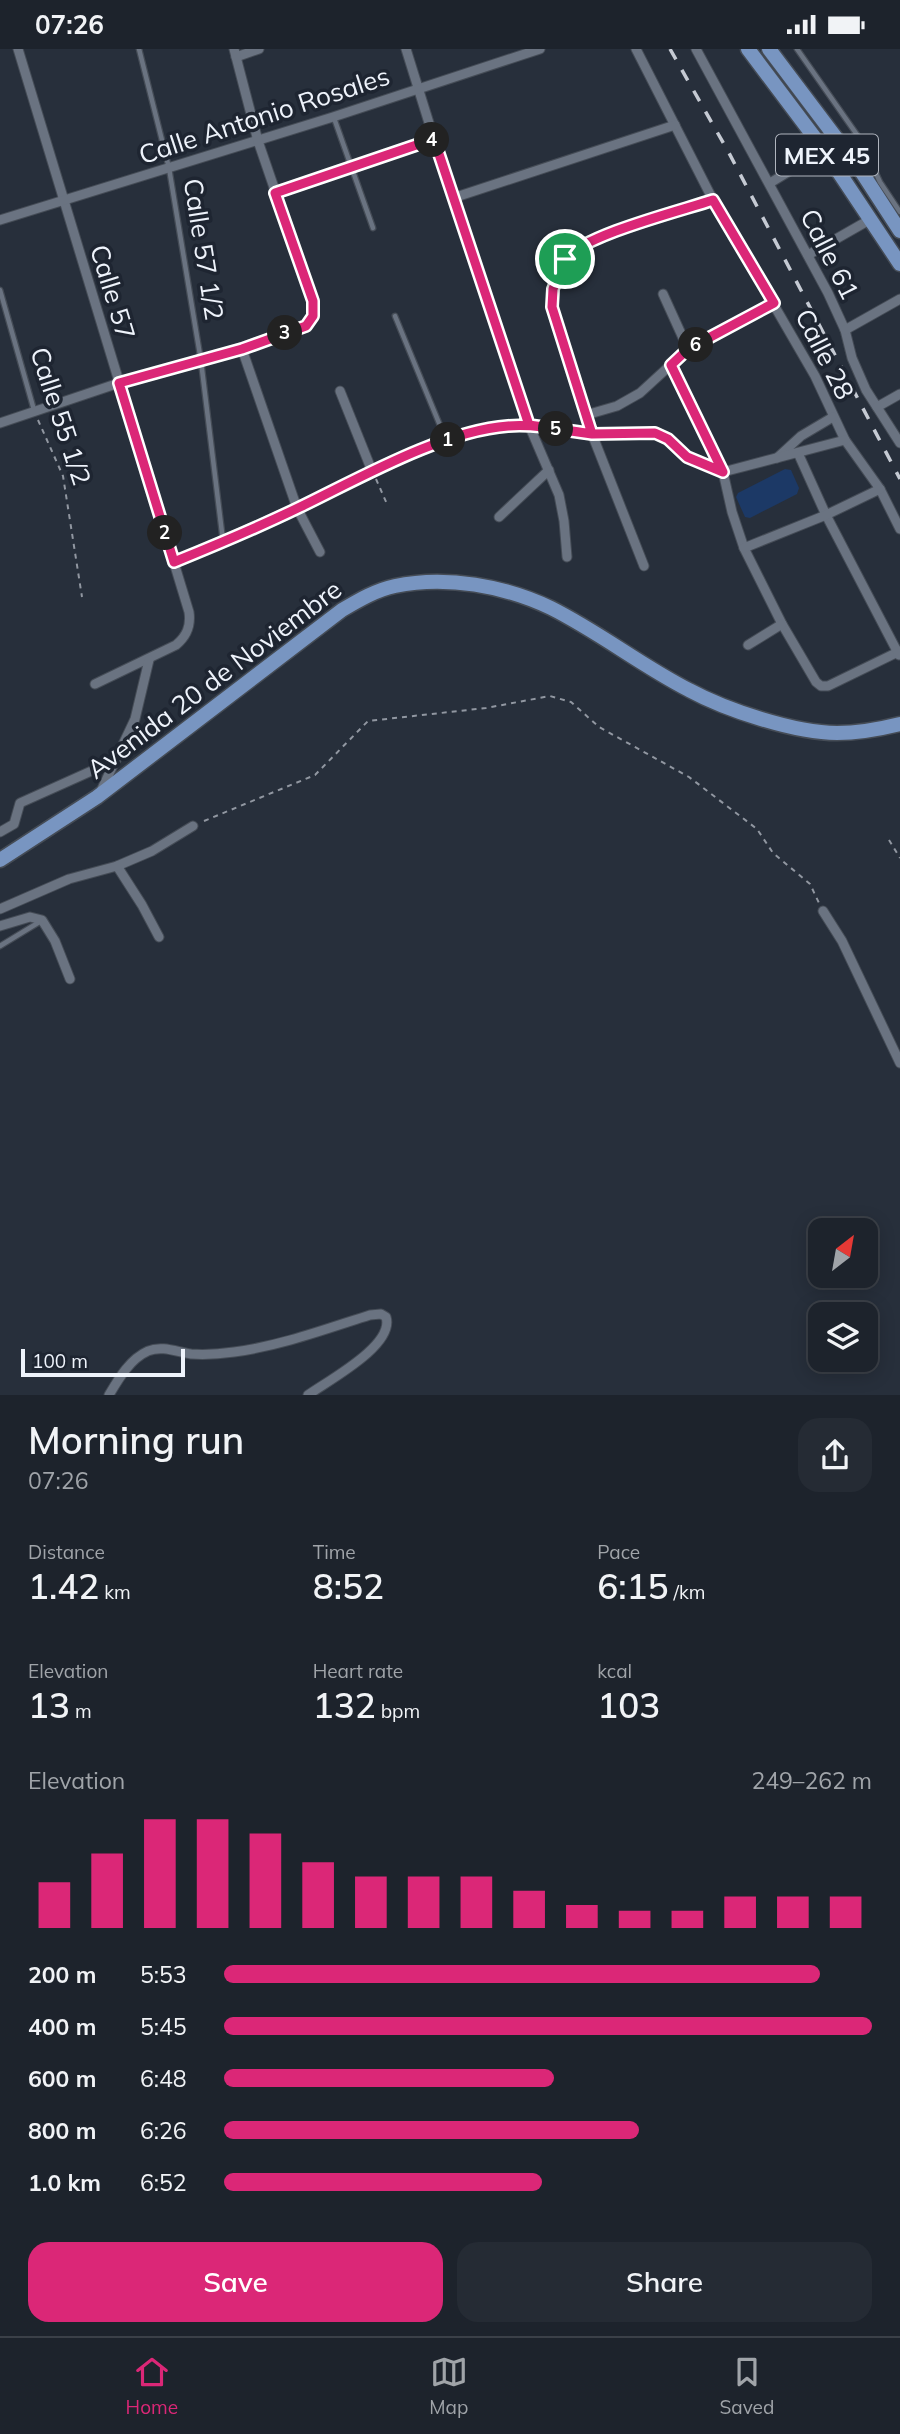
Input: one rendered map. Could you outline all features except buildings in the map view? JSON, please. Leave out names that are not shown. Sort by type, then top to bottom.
[{"type":"main road","name":"MEX 45","points":[[748,49],[824,150],[900,264]]},
{"type":"main road","name":"MEX 45","points":[[769,49],[861,171],[900,231]]},
{"type":"main road","name":"Avenida 20 de Noviembre","points":[[0,860],[97,797],[342,610],[366,596],[394,586],[423,583],[467,584],[493,589],[551,608],[690,691],[733,709],[797,727],[836,733],[880,729],[900,724]]},
{"type":"street","name":"Calle 57","points":[[18,49],[189,612],[189,627],[183,640],[149,660]]},
{"type":"street","points":[[201,361],[306,326],[313,316],[313,301],[258,141],[235,53],[259,49]]},
{"type":"street","points":[[406,49],[529,425],[562,507],[567,557]]},
{"type":"street","name":"Calle Antonio Rosales","points":[[0,221],[540,49]]},
{"type":"street","name":"Calle 28","points":[[636,49],[713,200],[815,376],[845,440],[880,489],[900,529]]},
{"type":"street","name":"Calle 61","points":[[696,49],[808,255],[845,330],[857,371],[900,443]]},
{"type":"street","points":[[453,198],[675,125]]},
{"type":"street","points":[[275,193],[434,139]]},
{"type":"street","points":[[770,183],[824,150]]},
{"type":"street","points":[[645,566],[592,434],[552,307],[553,289],[565,259],[579,246],[713,200]]},
{"type":"street","points":[[808,255],[871,219]]},
{"type":"street","points":[[663,294],[688,349]]},
{"type":"street","points":[[845,330],[900,299]]},
{"type":"street","points":[[586,415],[617,406],[640,393],[688,349],[774,303]]},
{"type":"street","name":"Calle 57 1/2","points":[[242,349],[297,508],[320,552]]},
{"type":"street","points":[[671,365],[723,472],[744,548],[782,624],[816,682],[821,686],[828,686],[899,653],[826,515],[798,453]]},
{"type":"street","points":[[0,423],[119,383]]},
{"type":"street","points":[[340,391],[372,471]]},
{"type":"street","points":[[877,407],[900,394]]},
{"type":"street","points":[[777,458],[800,436],[833,417]]},
{"type":"street","points":[[174,562],[224,542],[372,471],[446,440],[493,428],[529,425],[592,434],[662,435],[687,457],[723,472],[845,440]]},
{"type":"street","points":[[499,517],[548,470]]},
{"type":"street","points":[[744,548],[826,515],[880,489]]},
{"type":"street","points":[[748,645],[782,624]]},
{"type":"street","points":[[95,684],[149,660]]},
{"type":"street","points":[[97,797],[135,719],[149,660]]},
{"type":"street","points":[[0,832],[14,824],[20,803],[116,761]]},
{"type":"street","points":[[0,909],[69,879],[117,866],[152,851],[193,826]]},
{"type":"street","points":[[117,866],[159,937]]},
{"type":"street","points":[[823,911],[842,941],[900,1063]]},
{"type":"street","points":[[0,926],[30,917],[42,920],[55,941],[70,979]]},
{"type":"street","points":[[108,1395],[123,1372],[147,1352],[158,1349],[212,1355],[235,1352],[370,1315],[381,1314],[386,1317],[387,1330],[373,1349],[308,1395]]},
{"type":"lane","name":"Calle 57 1/2","points":[[139,49],[169,168],[201,361],[224,542]]},
{"type":"lane","points":[[797,49],[860,139],[880,182],[900,212]]},
{"type":"lane","points":[[333,117],[373,228]]},
{"type":"lane","name":"Calle 55 1/2","points":[[0,290],[34,410]]},
{"type":"lane","points":[[395,316],[446,440]]},
{"type":"lane","points":[[0,946],[42,920]]},
{"type":"path","points":[[119,383],[201,361]]},
{"type":"path","name":"Calle 55 1/2","points":[[34,410],[63,476],[82,597]]},
{"type":"path","points":[[372,471],[387,504]]},
{"type":"path","points":[[193,826],[315,775],[368,721],[486,708],[550,696],[571,702],[599,727],[689,776],[757,829],[773,853],[810,884],[823,911]]},
{"type":"path","points":[[889,840],[900,858]]},
{"type":"shaded area","points":[[785,469],[791,470],[799,488],[797,494],[750,518],[745,517],[736,497],[738,493]]},
{"type":"railway","points":[[670,49],[729,153],[900,479]]},
{"type":"route","points":[[565,259],[553,289],[552,307],[592,434],[548,428],[529,425],[493,428],[446,440],[372,471],[224,542],[174,562],[119,383],[242,349],[306,326],[313,316],[313,301],[275,193],[434,139],[529,425],[592,434],[655,433],[668,439],[687,457],[723,472],[671,365],[688,349],[774,303],[713,200],[590,241],[579,246],[565,259]]}]
